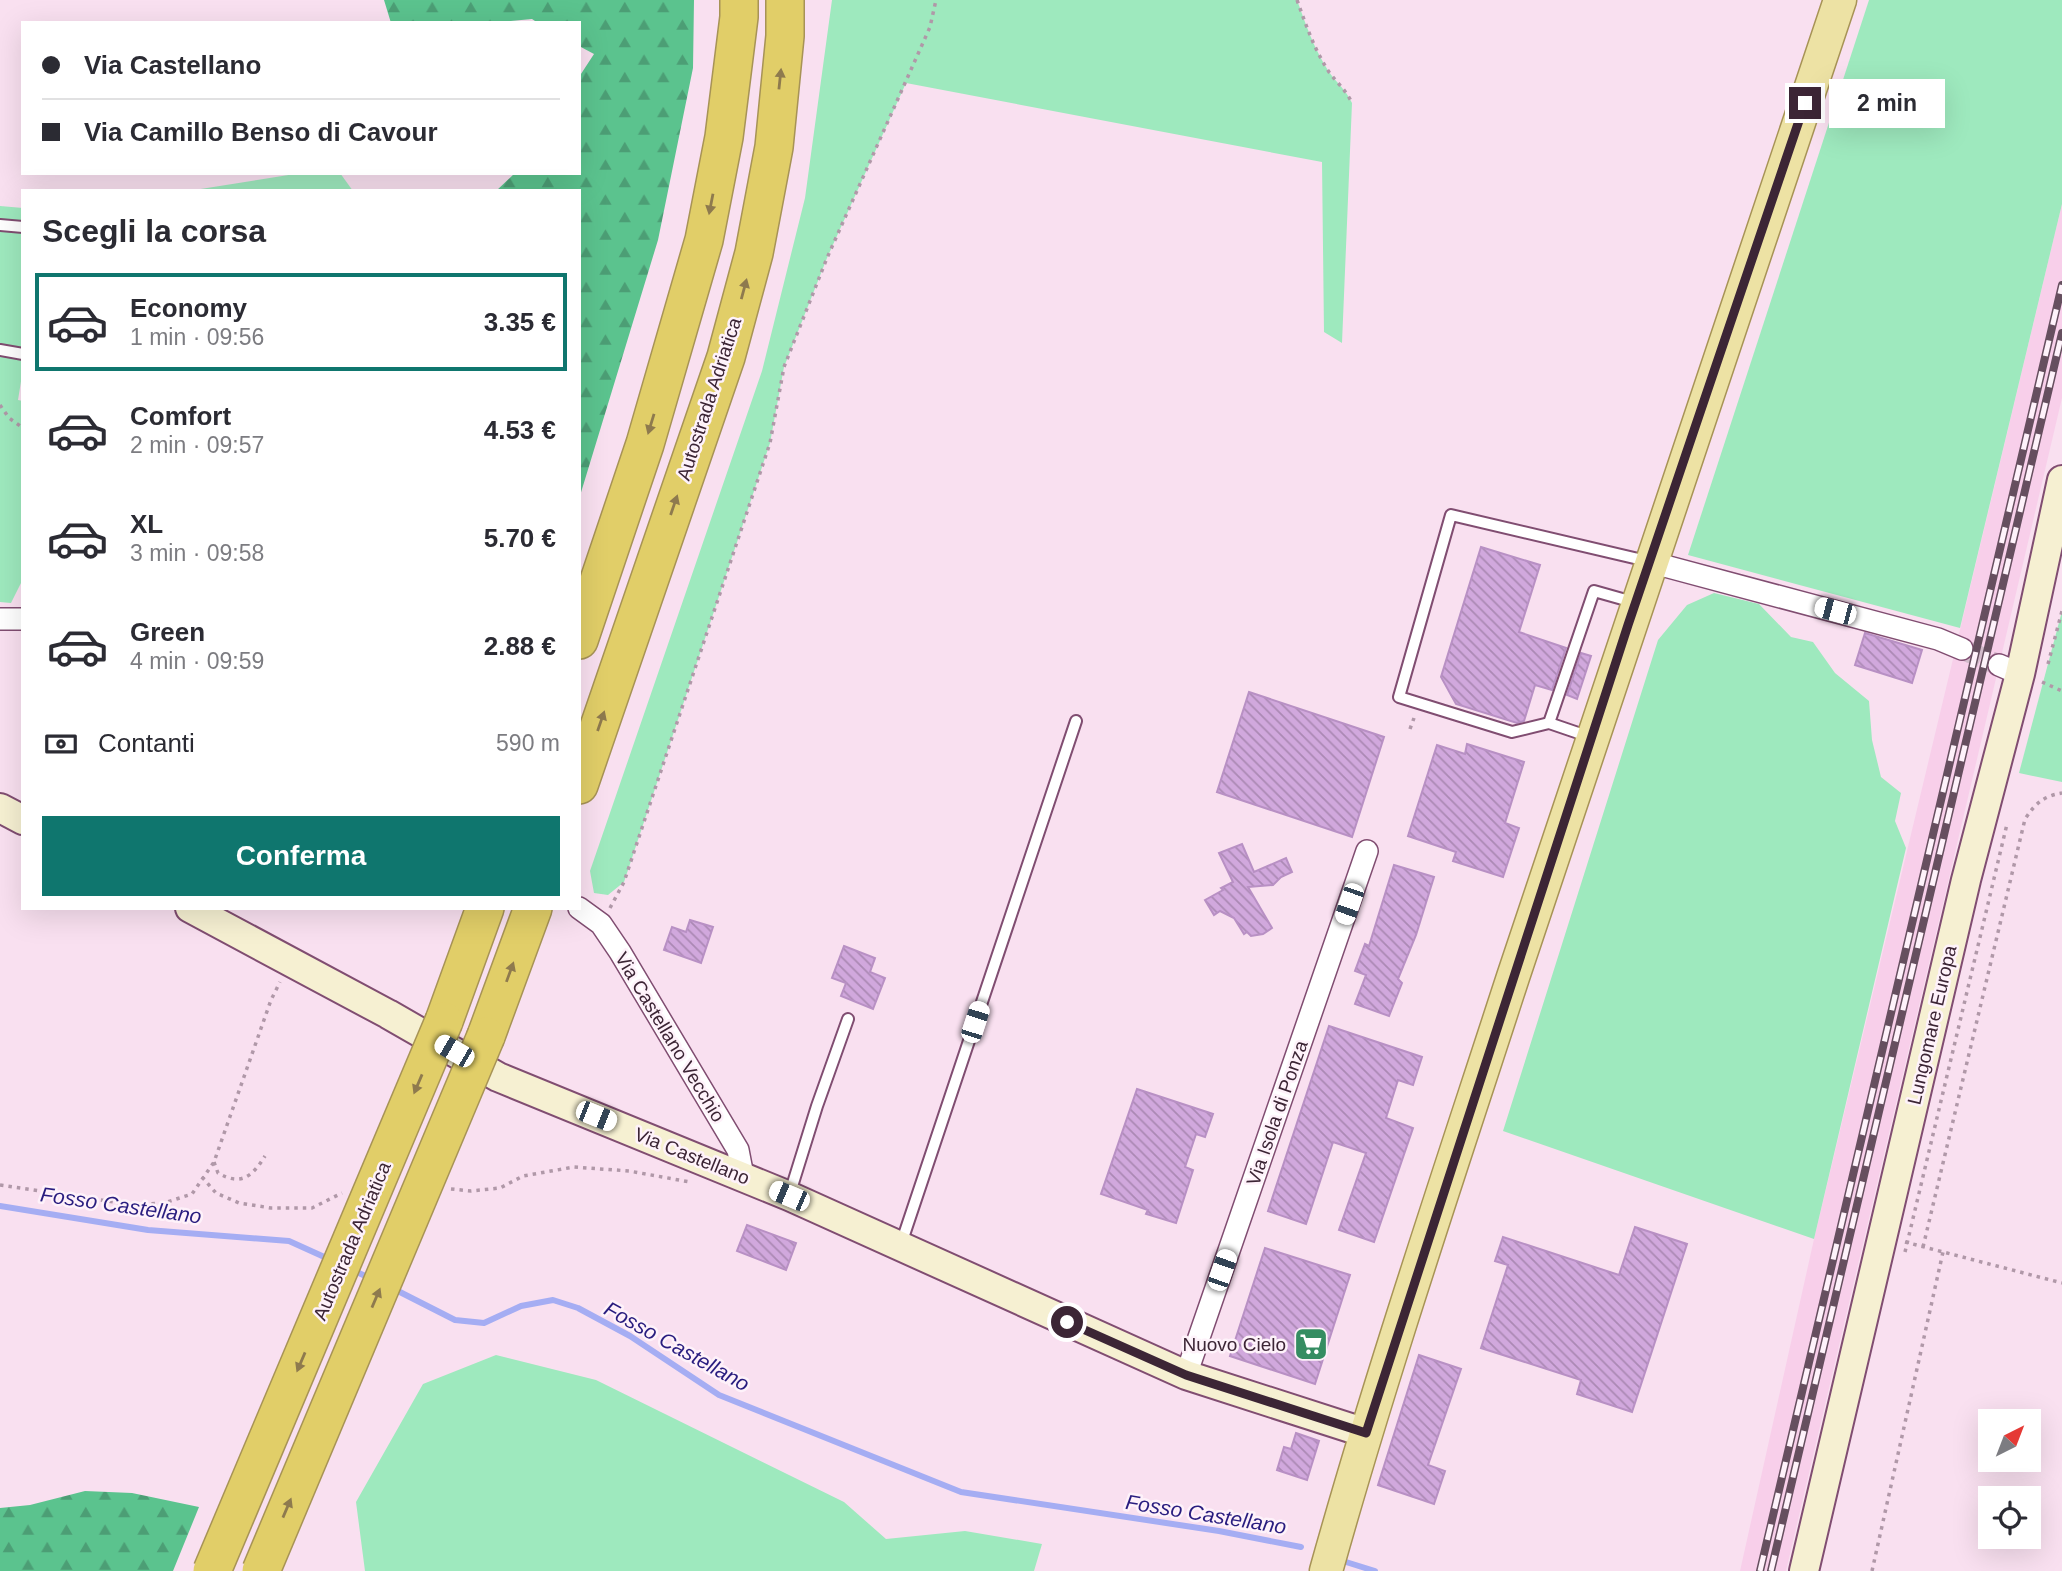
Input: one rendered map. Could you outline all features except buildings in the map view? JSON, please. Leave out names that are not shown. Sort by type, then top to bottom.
[{"type":"highway","points":[[581,634],[645,444],[704,240],[724,137],[739,0]]},
{"type":"highway","name":"Autostrada Adriatica","points":[[581,779],[726,357],[754,253],[774,147],[785,36],[785,0]]},
{"type":"highway","name":"Autostrada Adriatica","points":[[212,1571],[444,1021],[484,910]]},
{"type":"highway","points":[[261,1571],[486,1036],[532,910]]},
{"type":"main road","points":[[1326,1571],[1366,1433],[1592,737],[1840,0]]},
{"type":"street","name":"Lungomare Europa","points":[[1804,1571],[1895,1239],[2010,669],[2062,481]]},
{"type":"street","points":[[1650,562],[1938,639],[1962,649]]},
{"type":"street","points":[[0,619],[21,620]]},
{"type":"street","points":[[0,808],[21,819]]},
{"type":"street","name":"Via Isola di Ponza","points":[[1186,1375],[1367,851]]},
{"type":"street","name":"Via Castellano","points":[[194,910],[388,1014],[498,1077],[743,1176],[1186,1375],[1366,1433]]},
{"type":"street","name":"Via Castellano Vecchio","points":[[581,910],[601,925],[620,952],[738,1150],[743,1176]]},
{"type":"lane","points":[[0,225],[21,227]]},
{"type":"lane","points":[[0,350],[21,355]]},
{"type":"lane","points":[[1592,737],[1549,723],[1513,732],[1399,698],[1451,515],[1650,562]]},
{"type":"lane","points":[[1549,723],[1594,591],[1636,603]]},
{"type":"lane","points":[[900,1247],[1076,721]]},
{"type":"lane","points":[[789,1196],[848,1019]]},
{"type":"path","points":[[601,925],[624,882],[682,712],[770,443],[784,367],[827,258],[930,26],[936,0]]},
{"type":"path","points":[[1297,0],[1310,37],[1330,73],[1346,91],[1352,103]]},
{"type":"path","points":[[0,405],[9,418],[21,427]]},
{"type":"path","points":[[1923,1247],[2025,819],[2035,805],[2047,796],[2062,793]]},
{"type":"path","points":[[1904,1256],[1895,1239],[2007,824]]},
{"type":"path","points":[[0,1185],[134,1205],[164,1203],[192,1194],[214,1162],[277,988]]},
{"type":"path","points":[[214,1162],[218,1173],[230,1180],[244,1178],[255,1172],[264,1156]]},
{"type":"path","points":[[444,1188],[471,1191],[500,1188],[523,1177],[574,1167],[629,1171],[694,1183]]},
{"type":"path","points":[[202,1177],[216,1193],[239,1203],[271,1208],[312,1208],[338,1194],[351,1192]]},
{"type":"path","points":[[1895,1239],[2062,1283]]},
{"type":"path","points":[[1872,1571],[1942,1252]]},
{"type":"shaded area","points":[[2062,204],[2062,398],[1786,1571],[1740,1571],[1814,1239]]},
{"type":"green space","points":[[384,0],[694,0],[693,68],[658,240],[581,492],[581,189],[498,189],[513,175],[581,175],[581,74],[594,54],[581,47],[581,21],[390,21]]},
{"type":"green space","points":[[832,0],[1297,0],[1319,55],[1352,103],[1342,343],[1324,332],[1322,162],[906,83],[827,258],[784,367],[770,443],[624,882],[608,895],[594,893],[590,871],[762,371],[805,198]]},
{"type":"green space","points":[[1869,0],[2062,0],[2062,204],[1960,628],[1688,555]]},
{"type":"green space","points":[[288,175],[341,175],[352,189],[201,189]]},
{"type":"green space","points":[[0,206],[21,208],[21,381],[18,400],[21,401],[21,583],[11,603],[0,602]]},
{"type":"green space","points":[[1714,593],[1759,604],[1791,637],[1813,642],[1835,673],[1869,701],[1872,740],[1881,777],[1901,793],[1895,821],[1906,848],[1814,1239],[1503,1131],[1658,640],[1687,605]]},
{"type":"green space","points":[[2062,611],[2062,782],[2019,773]]},
{"type":"green space","points":[[496,1355],[596,1380],[844,1502],[886,1539],[965,1531],[1042,1544],[1034,1571],[365,1571],[356,1502],[423,1384]]},
{"type":"green space","points":[[85,1491],[132,1493],[199,1507],[173,1571],[0,1571],[0,1508],[30,1505]]},
{"type":"waterway","name":"Fosso Castellano","points":[[0,1206],[148,1230],[289,1241],[331,1260]]},
{"type":"waterway","name":"Fosso Castellano","points":[[350,1269],[372,1279]]},
{"type":"waterway","name":"Fosso Castellano","points":[[392,1288],[455,1320],[484,1323],[521,1306],[553,1300],[578,1308],[630,1336],[719,1395],[961,1492],[1219,1531],[1301,1547]]},
{"type":"waterway","name":"Fosso Castellano","points":[[1346,1562],[1375,1571]]},
{"type":"tunnel","points":[[1962,649],[1999,665]]},
{"type":"railway","points":[[1760,1571],[2062,285]]},
{"type":"railway","points":[[1771,1571],[2062,333]]},
{"type":"place","name":"Nuovo Cielo","points":[[1311,1344]]},
{"type":"route","points":[[1067,1322],[1186,1375],[1366,1433],[1628,625],[1805,103]]}]
